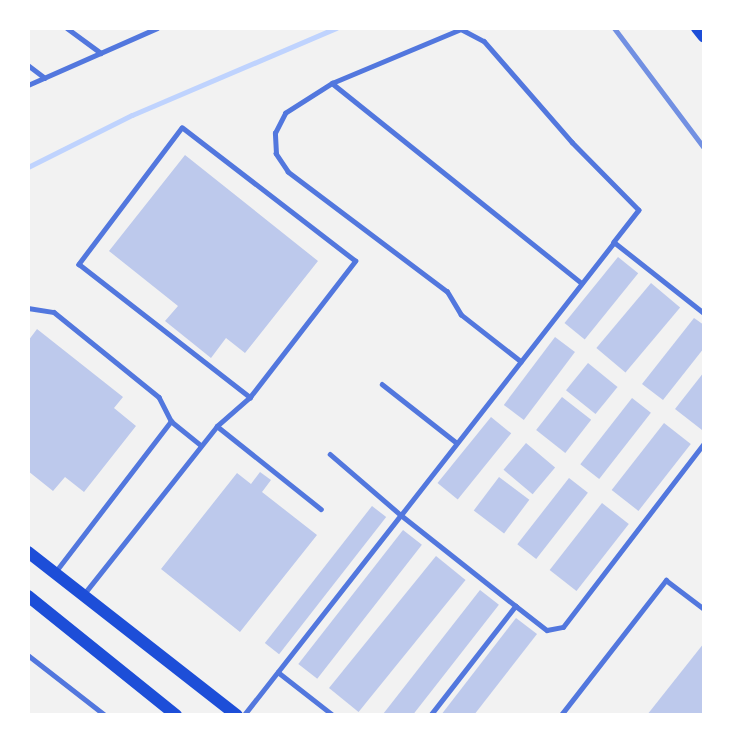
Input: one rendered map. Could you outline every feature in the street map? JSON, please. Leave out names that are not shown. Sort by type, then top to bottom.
[{"type":"main road","points":[[697,28],[704,37]]},
{"type":"main road","points":[[28,552],[237,715]]},
{"type":"main road","points":[[28,596],[176,715]]},
{"type":"lane","points":[[67,28],[101,53]]},
{"type":"lane","points":[[28,85],[149,29],[157,28]]},
{"type":"lane","points":[[244,715],[457,443],[521,362],[582,284],[639,209],[572,142],[484,41],[461,29],[332,83],[285,113],[275,134],[276,154],[288,172],[447,292],[461,315],[521,362]]},
{"type":"lane","points":[[28,65],[45,78]]},
{"type":"lane","points":[[332,83],[582,284]]},
{"type":"lane","points":[[83,595],[217,426],[250,397],[355,261],[182,128],[79,264],[250,397]]},
{"type":"lane","points":[[614,243],[704,313]]},
{"type":"lane","points":[[28,308],[54,312],[159,397],[171,421],[201,445]]},
{"type":"lane","points":[[382,384],[457,443]]},
{"type":"lane","points":[[55,573],[171,421]]},
{"type":"lane","points":[[217,426],[321,509]]},
{"type":"lane","points":[[330,454],[401,515],[547,630],[563,627],[704,443]]},
{"type":"lane","points":[[561,715],[666,580],[704,609]]},
{"type":"lane","points":[[431,715],[516,606]]},
{"type":"lane","points":[[28,655],[105,715]]},
{"type":"lane","points":[[278,672],[333,715]]},
{"type":"building","points":[[185,155],[318,261],[245,353],[226,338],[211,358],[165,321],[178,306],[109,251]]},
{"type":"building","points":[[618,257],[638,273],[585,339],[565,323]]},
{"type":"building","points":[[651,283],[680,307],[625,373],[596,348]]},
{"type":"building","points":[[694,318],[704,325],[704,348],[663,400],[642,384]]},
{"type":"building","points":[[37,329],[123,397],[114,408],[136,426],[84,492],[65,477],[53,491],[28,471],[28,341]]},
{"type":"building","points":[[555,337],[575,352],[524,420],[504,405]]},
{"type":"building","points":[[588,363],[618,387],[596,414],[566,390]]},
{"type":"building","points":[[704,372],[704,427],[702,430],[675,409]]},
{"type":"building","points":[[562,397],[591,420],[565,453],[536,430]]},
{"type":"building","points":[[632,398],[651,413],[599,479],[580,464]]},
{"type":"building","points":[[491,417],[511,433],[458,499],[438,483]]},
{"type":"building","points":[[664,423],[691,444],[638,511],[612,490]]},
{"type":"building","points":[[526,443],[555,467],[533,494],[504,470]]},
{"type":"building","points":[[260,472],[271,480],[262,492],[317,535],[240,632],[161,569],[237,473],[251,484]]},
{"type":"building","points":[[499,477],[529,500],[504,533],[474,511]]},
{"type":"building","points":[[569,478],[588,493],[536,559],[517,544]]},
{"type":"building","points":[[602,503],[629,524],[576,591],[550,570]]},
{"type":"building","points":[[372,506],[386,517],[279,654],[265,643]]},
{"type":"building","points":[[403,530],[422,545],[317,679],[298,664]]},
{"type":"building","points":[[436,556],[466,580],[359,712],[329,688]]},
{"type":"building","points":[[480,590],[499,605],[413,715],[382,715]]},
{"type":"building","points":[[516,618],[537,634],[474,715],[441,715]]},
{"type":"building","points":[[704,643],[704,715],[647,715]]},
{"type":"waterway","points":[[28,167],[132,115],[336,28]]},
{"type":"railway","points":[[614,28],[704,148]]}]
